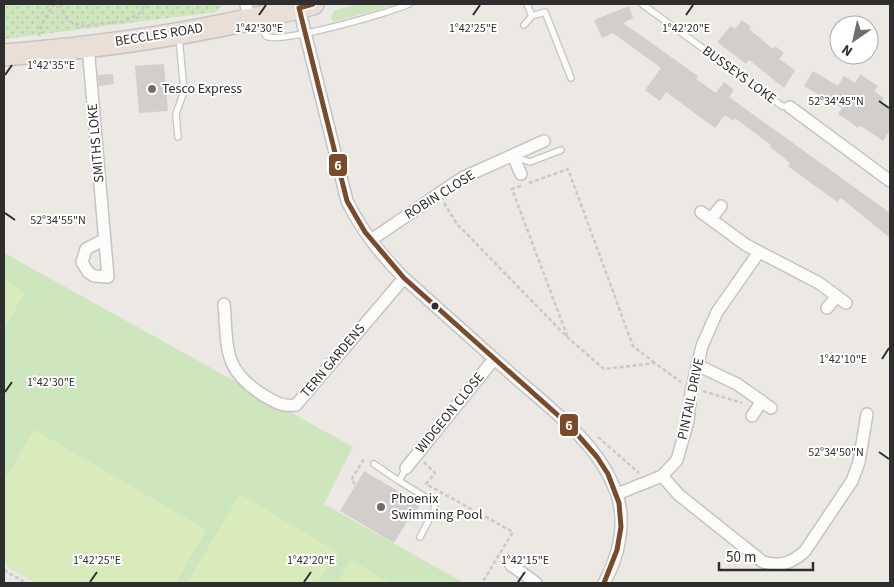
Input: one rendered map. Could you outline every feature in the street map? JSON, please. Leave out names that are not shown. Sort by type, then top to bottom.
[{"type":"highway","name":"BECCLES ROAD","points":[[4,55],[179,34],[251,13],[306,6]]},
{"type":"street","points":[[306,6],[306,34],[347,201],[356,221],[386,261],[589,447],[610,479],[617,494],[621,512],[619,542],[612,570],[604,583]]},
{"type":"street","name":"SMITHS LOKE","points":[[88,46],[105,240]]},
{"type":"street","name":"BUSSEYS LOKE","points":[[790,107],[890,181]]},
{"type":"street","name":"ROBIN CLOSE","points":[[371,240],[462,178],[544,141]]},
{"type":"street","points":[[513,156],[521,174]]},
{"type":"street","points":[[712,220],[721,206]]},
{"type":"street","points":[[701,212],[759,252],[820,283],[841,299],[827,308]]},
{"type":"street","name":"PINTAIL DRIVE","points":[[617,494],[662,476],[677,460],[682,446],[692,386],[702,346],[717,312],[759,252]]},
{"type":"street","name":"TERN GARDENS","points":[[224,304],[229,360],[235,372],[247,385],[276,403],[286,406],[296,405],[404,278]]},
{"type":"street","name":"WIDGEON CLOSE","points":[[406,468],[494,359]]},
{"type":"street","points":[[698,365],[737,384],[766,405],[752,416]]},
{"type":"street","points":[[662,476],[679,495],[763,562],[774,565],[786,564],[795,560],[805,551],[852,481],[859,462],[866,414]]},
{"type":"street","points":[[511,565],[536,583]]},
{"type":"lane","points":[[251,13],[262,30],[270,38],[306,34],[409,4]]},
{"type":"lane","points":[[527,4],[532,16]]},
{"type":"lane","name":"BUSSEYS LOKE","points":[[642,4],[782,106],[790,107]]},
{"type":"lane","points":[[524,25],[532,16],[545,12],[571,78]]},
{"type":"lane","points":[[178,137],[176,114],[184,91],[179,34]]},
{"type":"lane","points":[[513,156],[530,162],[561,150]]},
{"type":"lane","points":[[374,464],[435,503],[434,510],[420,537]]},
{"type":"lane","points":[[399,481],[406,468]]},
{"type":"path","points":[[40,52],[38,32],[54,4]]},
{"type":"path","points":[[60,4],[68,21],[82,26],[132,19],[146,4]]},
{"type":"path","points":[[568,338],[512,189],[568,169],[633,346],[681,382],[742,403]]},
{"type":"path","points":[[439,194],[457,224],[568,338],[604,368],[655,364]]},
{"type":"path","points":[[597,436],[650,482]]},
{"type":"path","points":[[416,455],[436,473],[426,484],[513,532],[482,583]]},
{"type":"path","points":[[356,484],[351,480],[364,459],[374,464]]},
{"type":"path","points":[[4,570],[26,583]]},
{"type":"green space","points":[[4,4],[223,4],[216,12],[4,39]]},
{"type":"green space","points":[[359,4],[398,4],[333,22],[331,16],[335,10]]},
{"type":"green space","points":[[4,253],[353,447],[324,504],[464,583],[175,583],[206,530],[34,430],[4,483]]},
{"type":"green space","points":[[4,280],[25,292],[4,330]]},
{"type":"green space","points":[[34,430],[206,530],[175,583],[35,583],[4,565],[4,483]]},
{"type":"green space","points":[[240,494],[337,552],[318,583],[187,583]]},
{"type":"green space","points":[[351,560],[391,583],[337,583]]},
{"type":"building","points":[[629,6],[633,18],[623,23],[698,76],[696,79],[716,93],[724,82],[734,90],[729,97],[890,213],[890,238],[841,198],[837,202],[788,166],[790,163],[770,147],[771,145],[735,118],[733,121],[725,115],[715,128],[666,92],[660,101],[645,90],[661,68],[613,33],[602,38],[594,20]]},
{"type":"building","points":[[742,20],[751,27],[749,29],[773,49],[775,46],[784,53],[779,59],[795,70],[784,88],[749,60],[746,64],[717,42],[731,26],[735,29]]},
{"type":"building","name":"Tesco Express","points":[[164,64],[168,111],[139,113],[135,66]]},
{"type":"building","points":[[813,71],[838,86],[844,76],[855,83],[860,74],[878,86],[874,91],[884,98],[881,102],[890,108],[890,130],[883,141],[864,128],[859,126],[858,128],[838,114],[842,108],[804,86]]},
{"type":"building","points":[[113,74],[114,84],[99,86],[98,75]]},
{"type":"building","name":"Phoenix Swimming Pool","points":[[364,471],[420,504],[411,522],[408,520],[394,543],[340,511]]},
{"type":"transit line","name":"6","points":[[313,4],[299,8],[347,201],[365,232],[404,278],[570,426],[597,457],[608,474],[619,503],[621,527],[617,550],[604,583]]},
{"type":"place","name":"Tesco Express","points":[[152,89]]},
{"type":"place","name":"Phoenix Swimming Pool","points":[[381,507]]}]
